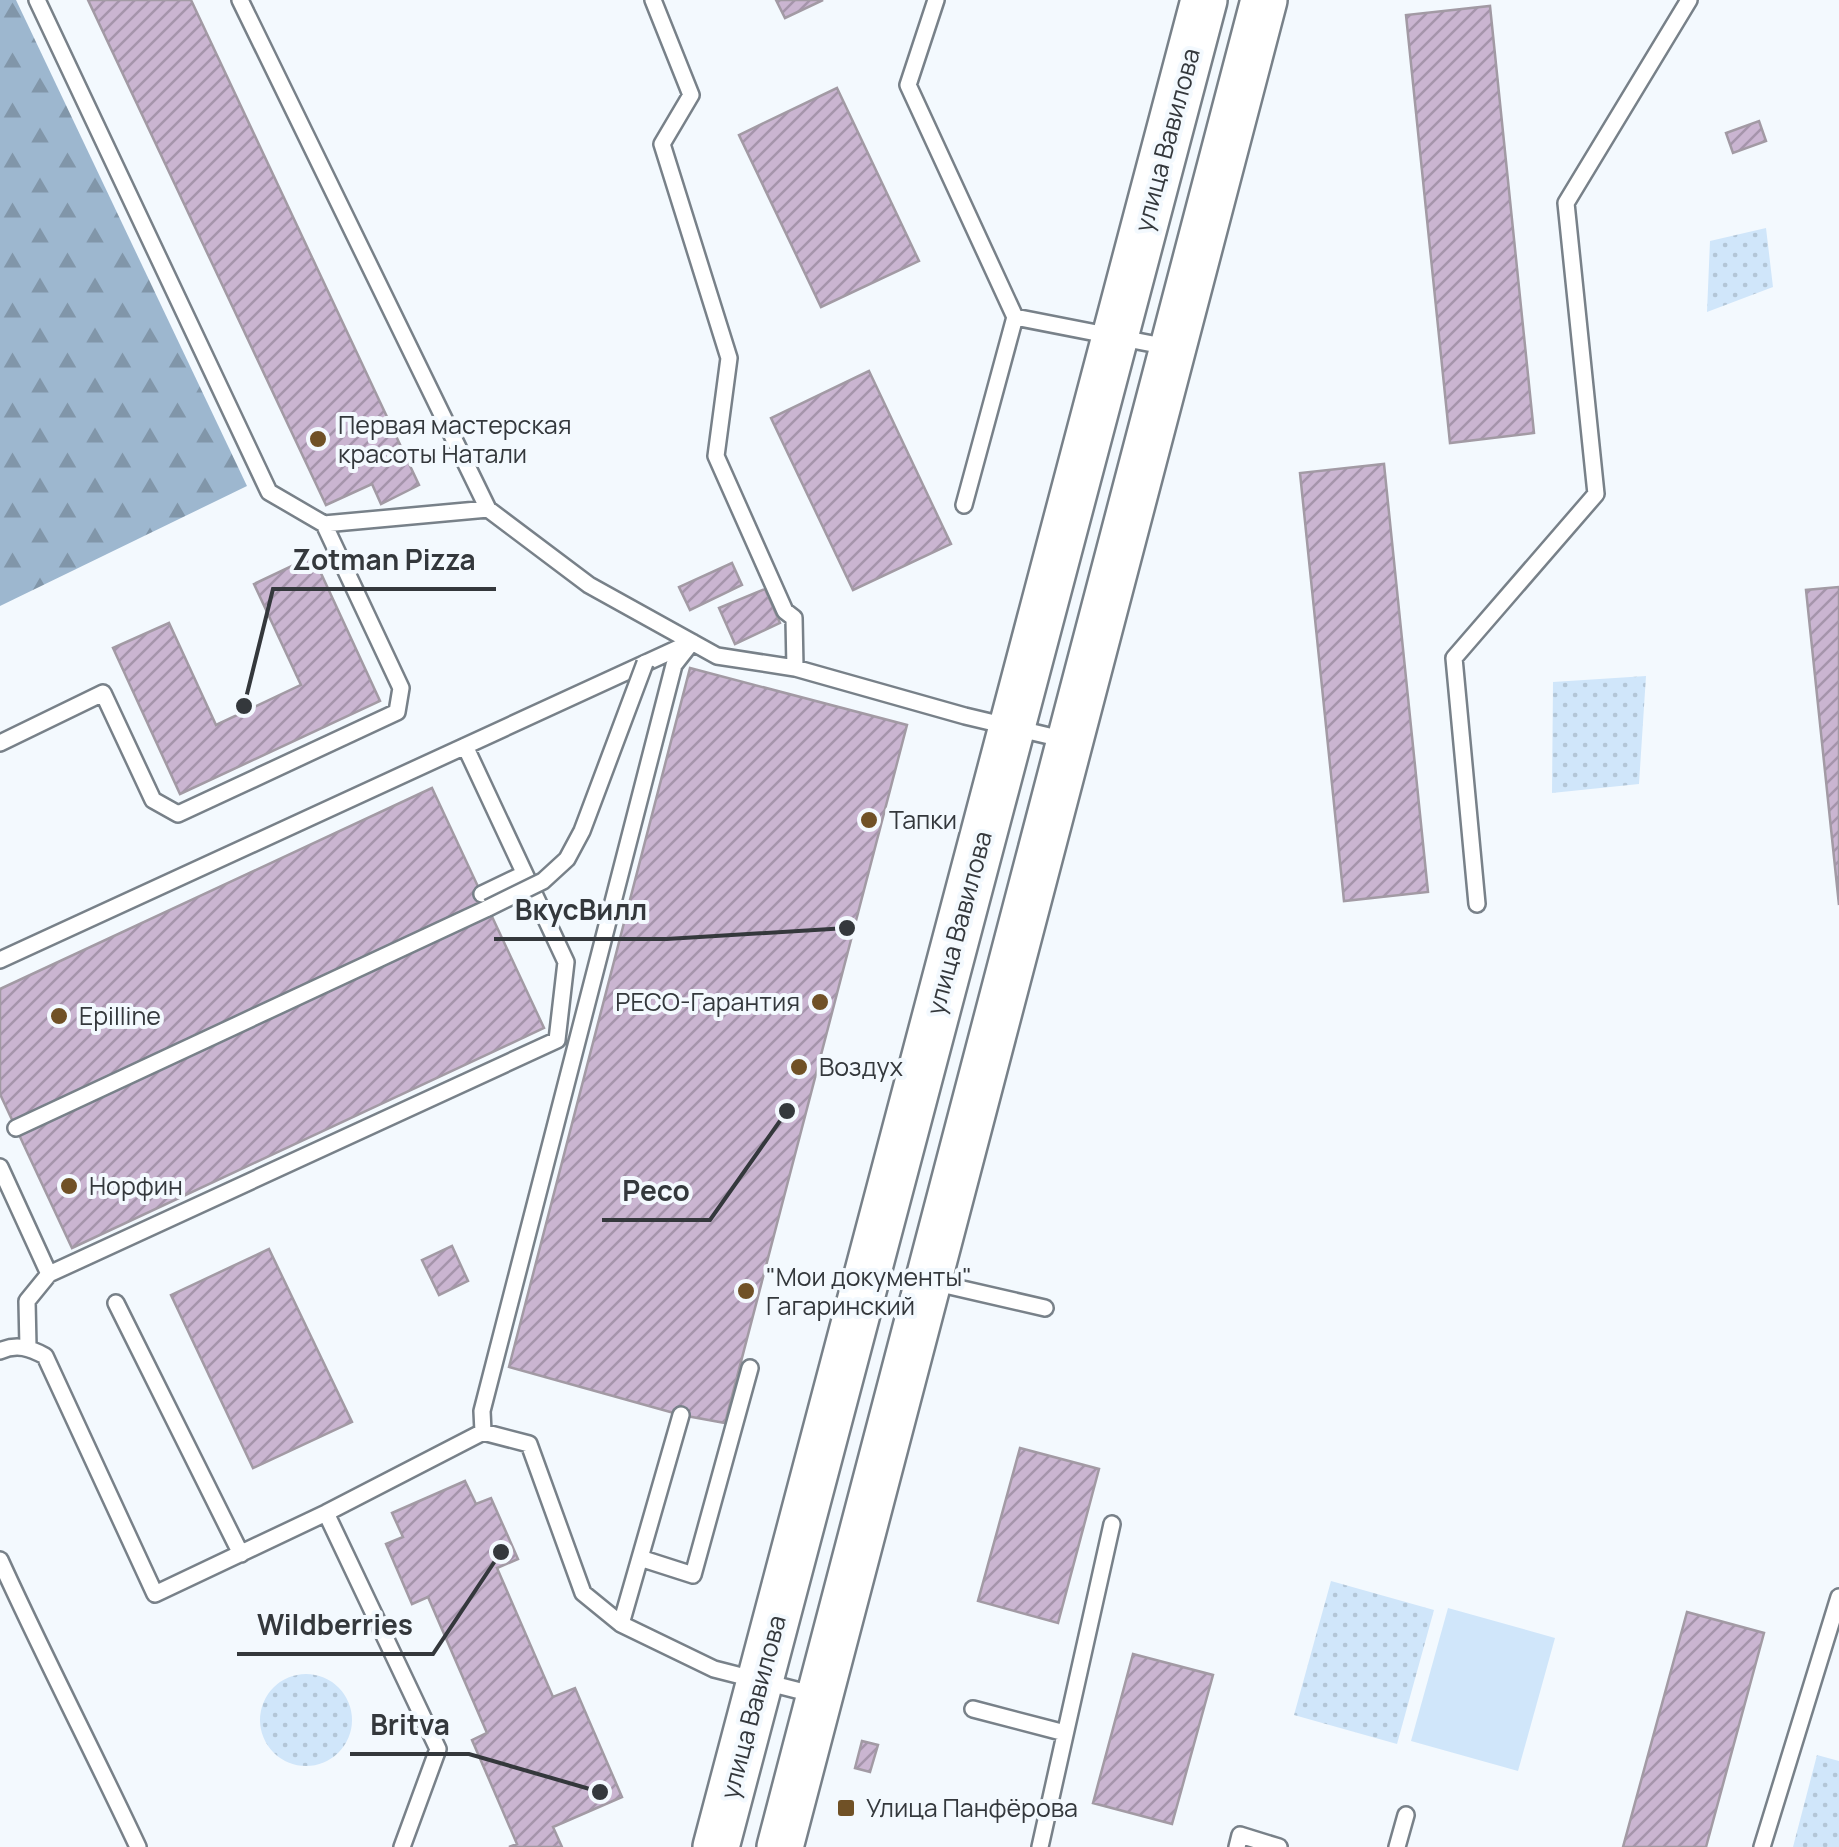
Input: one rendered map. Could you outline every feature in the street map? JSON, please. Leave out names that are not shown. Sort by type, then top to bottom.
[{"type":"street","name":"улица Вавилова","points":[[716,1847],[1204,0]]},
{"type":"street","points":[[780,1847],[1264,0]]},
{"type":"lane","points":[[0,743],[103,693],[153,800],[178,814],[397,712],[401,688],[324,524],[269,492],[38,0]]},
{"type":"lane","points":[[240,0],[488,508],[589,585],[717,656],[795,668],[1070,740]]},
{"type":"lane","points":[[653,0],[691,95],[662,144],[729,358],[716,456],[785,612],[794,618],[795,668]]},
{"type":"lane","points":[[936,0],[908,85],[1015,317],[964,505]]},
{"type":"lane","points":[[1477,904],[1454,658],[1596,494],[1566,203],[1690,0]]},
{"type":"lane","points":[[1015,317],[1172,348]]},
{"type":"lane","points":[[324,524],[488,508]]},
{"type":"lane","points":[[0,960],[692,642]]},
{"type":"lane","points":[[484,1432],[482,1411],[674,665],[692,642]]},
{"type":"lane","points":[[16,1128],[485,901],[543,882],[567,859],[582,831],[645,663]]},
{"type":"lane","points":[[28,1347],[28,1301],[49,1274],[557,1040],[566,962],[466,746]]},
{"type":"lane","points":[[485,901],[524,874]]},
{"type":"lane","points":[[0,1168],[49,1274]]},
{"type":"lane","points":[[928,1281],[1046,1308]]},
{"type":"lane","points":[[116,1303],[242,1554]]},
{"type":"lane","points":[[0,1351],[28,1347],[46,1356],[155,1594],[484,1432],[529,1444],[583,1593],[621,1624],[714,1669],[820,1696]]},
{"type":"lane","points":[[640,1558],[693,1575],[750,1368]]},
{"type":"lane","points":[[621,1624],[681,1415]]},
{"type":"lane","points":[[326,1513],[438,1749],[402,1847]]},
{"type":"lane","points":[[1040,1847],[1112,1524]]},
{"type":"lane","points":[[0,1560],[138,1847]]},
{"type":"lane","points":[[1762,1847],[1839,1597]]},
{"type":"lane","points":[[972,1709],[1064,1733]]},
{"type":"lane","points":[[1397,1847],[1406,1815]]},
{"type":"lane","points":[[1237,1847],[1240,1834],[1279,1847]]},
{"type":"shaded area","points":[[1766,228],[1773,287],[1707,312],[1710,241]]},
{"type":"shaded area","points":[[1646,676],[1639,784],[1552,793],[1553,682]]},
{"type":"shaded area","points":[[1331,1581],[1434,1610],[1397,1744],[1294,1715]]},
{"type":"shaded area","points":[[1448,1608],[1555,1638],[1518,1771],[1411,1741]]},
{"type":"shaded area","points":[[297,1674],[315,1674],[332,1681],[345,1694],[352,1720],[345,1746],[332,1759],[315,1766],[297,1766],[280,1759],[267,1746],[260,1729],[260,1711],[267,1694],[280,1681]]},
{"type":"shaded area","points":[[1817,1755],[1839,1761],[1839,1847],[1793,1847]]},
{"type":"green space","points":[[0,0],[16,0],[247,486],[0,606]]},
{"type":"building","points":[[88,0],[191,0],[419,485],[381,504],[372,484],[326,505]]},
{"type":"building","points":[[776,0],[823,0],[785,18]]},
{"type":"building","points":[[1490,6],[1534,433],[1450,443],[1406,15]]},
{"type":"building","points":[[837,88],[919,261],[821,307],[739,135]]},
{"type":"building","points":[[1759,121],[1766,141],[1733,153],[1726,133]]},
{"type":"building","points":[[869,371],[951,544],[853,590],[771,418]]},
{"type":"building","points":[[1384,464],[1428,892],[1344,901],[1300,473]]},
{"type":"building","points":[[313,556],[380,701],[180,794],[113,648],[169,623],[216,725],[301,685],[254,584]]},
{"type":"building","points":[[732,563],[742,585],[690,610],[679,587]]},
{"type":"building","points":[[1839,587],[1839,905],[1806,590]]},
{"type":"building","points":[[765,589],[780,623],[735,644],[719,608]]},
{"type":"building","points":[[690,668],[907,725],[725,1423],[681,1415],[509,1367]]},
{"type":"building","points":[[432,788],[544,1028],[72,1248],[0,1094],[0,989]]},
{"type":"building","points":[[452,1246],[468,1281],[439,1295],[422,1260]]},
{"type":"building","points":[[269,1249],[352,1422],[253,1468],[171,1295]]},
{"type":"building","points":[[1020,1448],[1099,1469],[1058,1623],[978,1601]]},
{"type":"building","points":[[465,1481],[476,1504],[491,1498],[518,1559],[497,1568],[553,1697],[575,1688],[622,1797],[553,1827],[562,1847],[509,1847],[517,1844],[472,1740],[487,1733],[428,1597],[412,1604],[386,1544],[403,1537],[392,1513]]},
{"type":"building","points":[[1687,1612],[1764,1633],[1706,1847],[1623,1847]]},
{"type":"building","points":[[1133,1654],[1213,1675],[1172,1824],[1093,1803]]},
{"type":"building","points":[[862,1741],[878,1745],[870,1772],[855,1768]]},
{"type":"place","name":"Первая мастерская красоты Натали","points":[[318,439]]},
{"type":"place","name":"Zotman Pizza","points":[[244,706]]},
{"type":"place","name":"Тапки","points":[[869,820]]},
{"type":"place","name":"ВкусВилл","points":[[847,928]]},
{"type":"place","name":"РЕСО-Гарантия","points":[[820,1002]]},
{"type":"place","name":"Epilline","points":[[59,1016]]},
{"type":"place","name":"Воздух","points":[[799,1067]]},
{"type":"place","name":"Ресо","points":[[787,1111]]},
{"type":"place","name":"Норфин","points":[[69,1186]]},
{"type":"place","name":"\"Мои документы\" Гагаринский","points":[[746,1291]]},
{"type":"place","name":"Wildberries","points":[[501,1552]]},
{"type":"place","name":"Britva","points":[[600,1792]]},
{"type":"place","name":"Улица Панфёрова","points":[[846,1808]]}]
